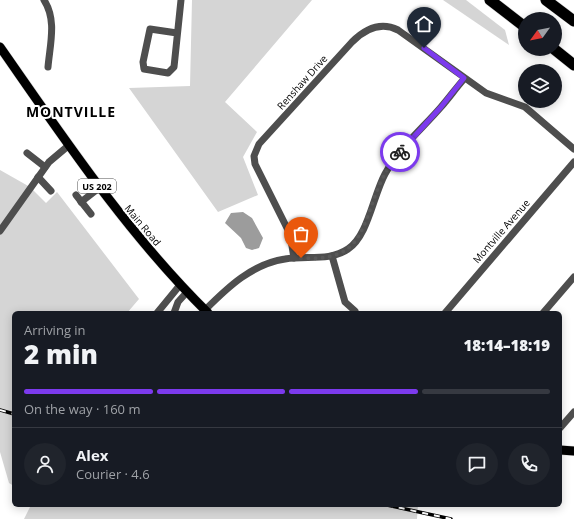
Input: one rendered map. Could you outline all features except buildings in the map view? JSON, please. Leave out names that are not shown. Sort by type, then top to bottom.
[{"type":"highway","points":[[490,0],[518,21]]},
{"type":"highway","points":[[546,0],[574,21]]},
{"type":"highway","points":[[562,55],[574,65]]},
{"type":"main road","name":"Main Road","points":[[0,47],[68,146],[99,188],[167,272],[207,311]]},
{"type":"main road","points":[[562,450],[574,451]]},
{"type":"street","points":[[44,0],[50,9],[53,21],[48,67]]},
{"type":"street","points":[[177,33],[150,29],[143,62],[144,69],[168,72],[174,68],[182,0]]},
{"type":"street","name":"Renshaw Drive","points":[[294,258],[290,234],[254,164],[255,152],[259,144],[352,42],[360,34],[374,27],[391,26],[409,37],[490,96],[525,107],[574,149]]},
{"type":"street","points":[[207,311],[228,287],[253,270],[276,261],[294,258],[332,256],[348,249],[357,240],[363,229],[379,185],[392,163],[464,78]]},
{"type":"street","points":[[0,232],[45,167],[68,146]]},
{"type":"street","points":[[27,153],[45,167]]},
{"type":"street","name":"Montville Avenue","points":[[446,311],[574,162]]},
{"type":"street","points":[[38,177],[51,191]]},
{"type":"street","points":[[81,202],[99,188]]},
{"type":"street","points":[[76,195],[91,214]]},
{"type":"street","points":[[332,256],[345,302],[355,311]]},
{"type":"street","points":[[545,311],[574,277]]},
{"type":"street","points":[[159,311],[183,289]]},
{"type":"street","points":[[175,311],[183,289]]},
{"type":"street","points":[[562,426],[574,412]]},
{"type":"shaded area","points":[[192,0],[312,0],[225,102],[257,132],[243,157],[258,195],[218,212],[129,88],[190,86]]},
{"type":"shaded area","points":[[443,0],[466,0],[505,30],[509,45]]},
{"type":"shaded area","points":[[0,170],[30,187],[46,203],[57,192],[139,299],[129,311],[12,311],[12,485],[9,483],[0,452]]},
{"type":"shaded area","points":[[243,212],[252,218],[263,238],[259,248],[252,250],[246,248],[241,238],[225,223],[231,213]]},
{"type":"shaded area","points":[[30,507],[418,507],[417,519],[24,519]]},
{"type":"railway","points":[[0,410],[12,413]]},
{"type":"railway","points":[[396,507],[451,519]]},
{"type":"way so far","points":[[301,258],[333,256],[352,246],[360,236],[379,185],[400,152]]},
{"type":"district","name":"MONTVILLE","points":[[71,111]]},
{"type":"route","points":[[400,152],[441,107],[464,78],[424,48]]}]
